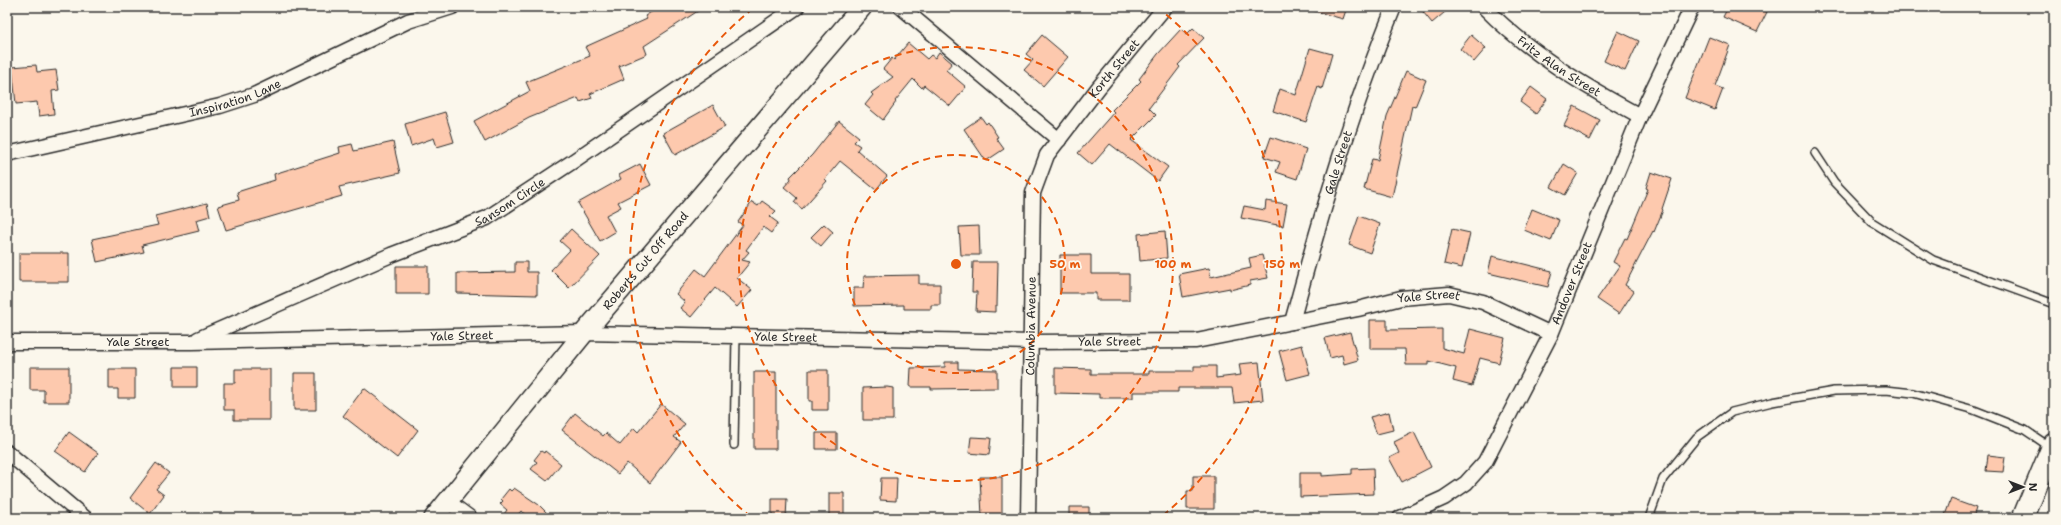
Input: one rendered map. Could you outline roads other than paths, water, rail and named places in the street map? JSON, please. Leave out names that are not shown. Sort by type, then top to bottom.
[{"type":"main road","points":[[2023,518],[2053,446]]},
{"type":"street","name":"Inspiration Lane","points":[[7,154],[220,106],[254,95],[408,21],[452,7]]},
{"type":"street","name":"Sansom Circle","points":[[192,342],[391,255],[487,218],[572,162],[798,7]]},
{"type":"street","name":"Roberts Cut Off Road","points":[[434,518],[584,332],[862,7]]},
{"type":"street","points":[[901,7],[1062,135]]},
{"type":"street","name":"Korth Street","points":[[1062,135],[1098,87],[1165,7]]},
{"type":"street","name":"Gale Street","points":[[1292,322],[1325,200],[1377,49],[1394,7]]},
{"type":"street","name":"Fritz Alan Street","points":[[1484,7],[1501,24],[1538,54],[1597,93],[1640,116]]},
{"type":"street","name":"Andover Street","points":[[1400,518],[1444,498],[1466,483],[1485,462],[1552,334],[1640,116],[1692,7]]},
{"type":"street","name":"Columbia Avenue","points":[[1028,518],[1033,193],[1042,167],[1062,135]]},
{"type":"street","name":"Yale Street","points":[[7,342],[192,342],[584,332],[1031,342],[1196,341],[1401,298],[1449,294],[1483,302],[1552,334]]},
{"type":"street","points":[[7,452],[85,518]]},
{"type":"street","points":[[447,501],[470,518]]},
{"type":"lane","points":[[1814,153],[1834,182],[1872,222],[1933,260],[2054,304]]},
{"type":"lane","points":[[734,445],[736,336]]},
{"type":"lane","points":[[1649,518],[1663,480],[1697,437],[1732,412],[1772,402],[1834,391],[1886,390],[1913,394],[1974,410],[2025,430],[2053,446]]}]
